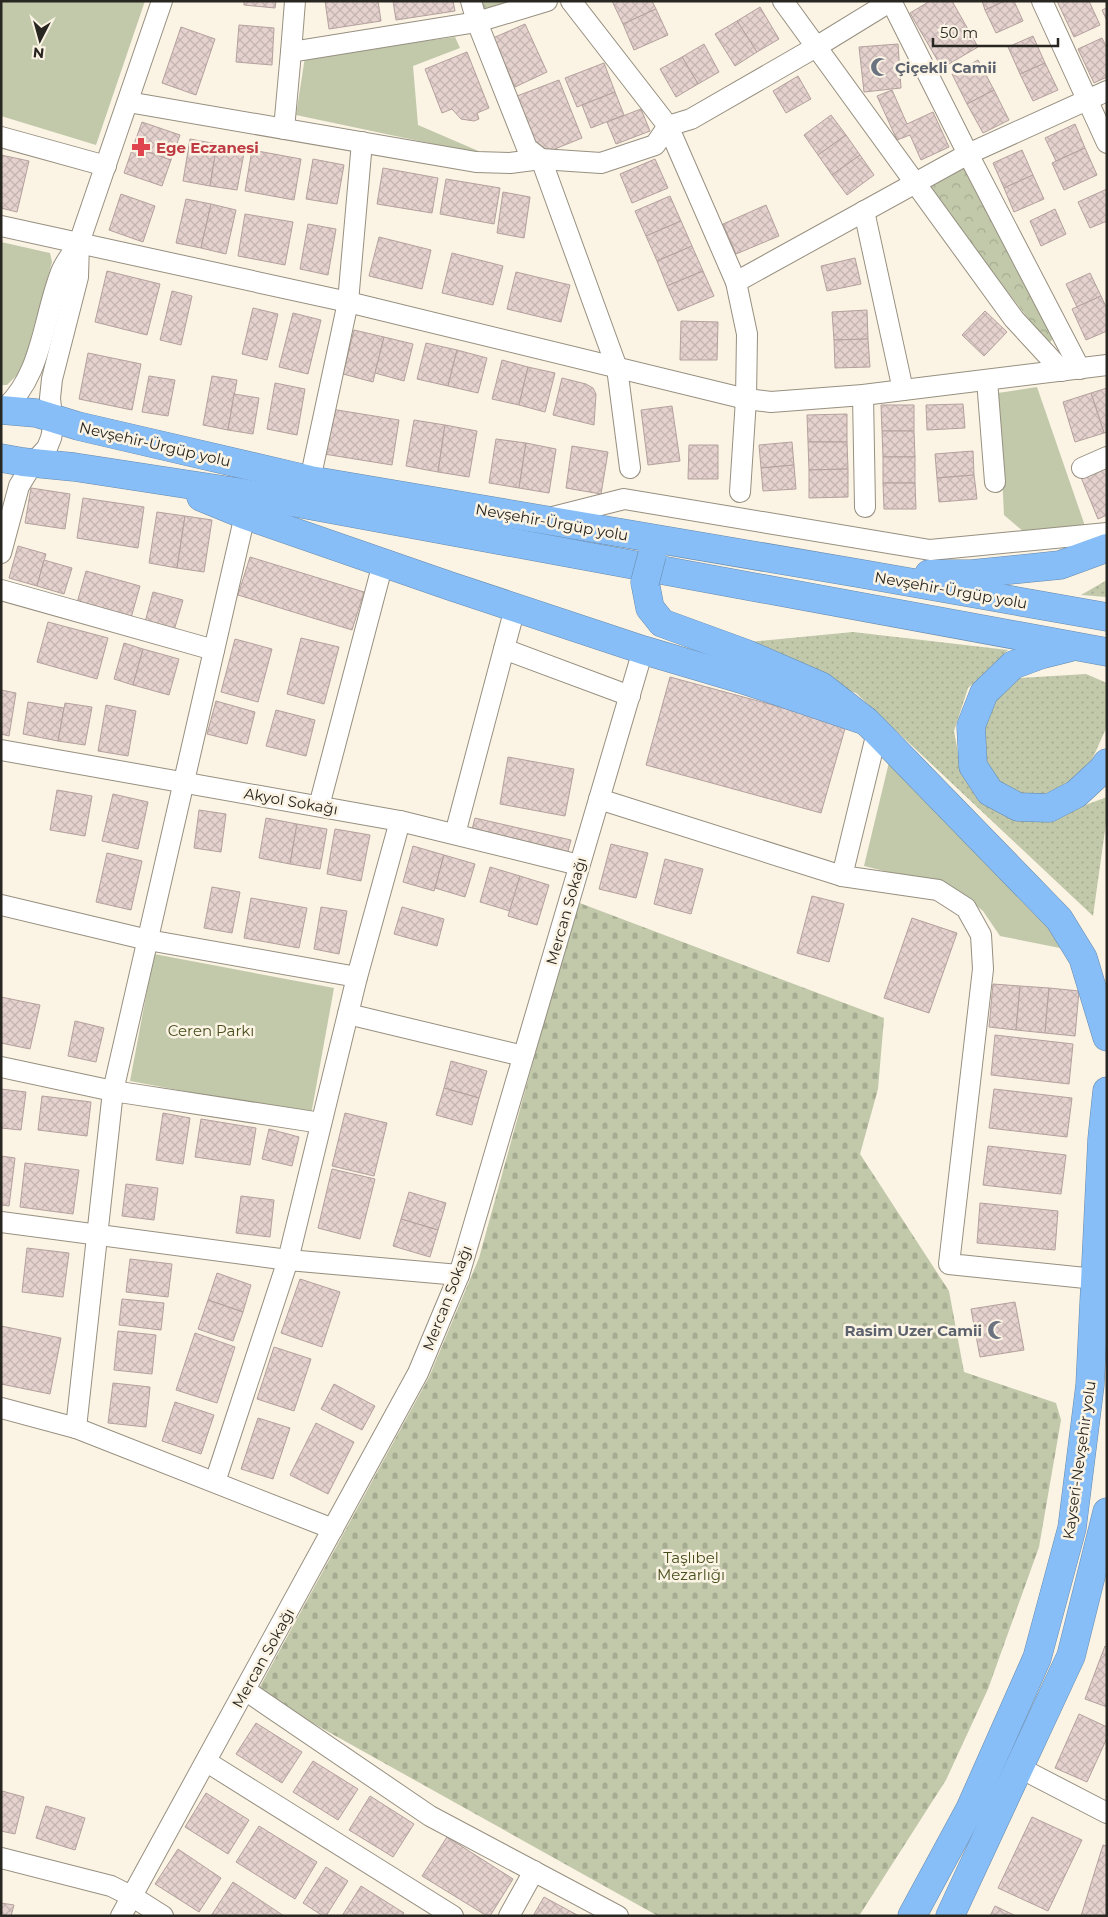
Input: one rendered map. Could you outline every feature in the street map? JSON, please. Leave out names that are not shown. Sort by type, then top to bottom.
[{"type":"highway","name":"Nevşehir-Ürgüp yolu","points":[[2,411],[36,413],[88,429],[310,480],[540,520],[661,549],[863,574],[1107,617]]},
{"type":"highway","name":"Nevşehir-Ürgüp yolu","points":[[1,458],[74,467],[236,492],[1107,652]]},
{"type":"highway","points":[[162,480],[245,515],[383,563],[643,650],[741,679],[872,726]]},
{"type":"highway","points":[[863,574],[972,574],[1060,565],[1107,548]]},
{"type":"highway","points":[[661,549],[645,582],[650,608],[662,623],[747,654],[821,686],[872,726],[1059,919],[1083,958],[1107,1037]]},
{"type":"highway","points":[[1074,647],[1040,655],[1013,665],[984,693],[971,726],[974,766],[990,792],[1018,807],[1049,808],[1076,794],[1107,763]]},
{"type":"highway","name":"Kayseri-Nevşehir yolu","points":[[912,1916],[970,1809],[1036,1658],[1072,1528],[1090,1385],[1102,1139],[1107,1091]]},
{"type":"highway","points":[[950,1916],[1072,1656],[1106,1518]]},
{"type":"street","points":[[2,411],[19,395],[31,373],[61,270],[79,243],[162,1]]},
{"type":"street","points":[[284,128],[295,1]]},
{"type":"street","points":[[471,1],[477,22],[527,148],[541,160],[617,368],[630,468]]},
{"type":"street","points":[[291,52],[477,22],[547,1]]},
{"type":"street","points":[[571,1],[668,126],[736,282],[747,334],[746,399],[740,492]]},
{"type":"street","points":[[783,1],[1014,320],[1071,370]]},
{"type":"street","points":[[128,102],[476,162],[510,163],[541,160],[601,163],[655,145],[668,126],[691,119],[816,47],[891,1],[968,154],[1071,370]]},
{"type":"street","points":[[1042,1],[1107,143]]},
{"type":"street","points":[[736,282],[968,154],[1107,90]]},
{"type":"street","points":[[1,137],[106,166]]},
{"type":"street","points":[[310,480],[348,302],[362,142]]},
{"type":"street","points":[[864,212],[903,390]]},
{"type":"street","points":[[1,226],[348,302],[746,399],[771,402],[863,395],[1107,366]]},
{"type":"street","points":[[1,553],[19,486],[33,463],[47,448],[51,438],[53,418],[50,398],[52,379],[78,277],[79,243]]},
{"type":"street","points":[[987,380],[995,482]]},
{"type":"street","points":[[863,395],[865,507]]},
{"type":"street","points":[[1082,468],[1107,457]]},
{"type":"street","points":[[540,520],[624,499],[930,550],[1107,533]]},
{"type":"street","points":[[76,1428],[113,1091],[245,515]]},
{"type":"street","points":[[319,806],[383,563]]},
{"type":"street","points":[[1,590],[214,650]]},
{"type":"street","points":[[455,834],[515,608]]},
{"type":"street","points":[[504,649],[630,696]]},
{"type":"street","name":"Mercan Sokağı","points":[[121,1916],[418,1373],[458,1275],[643,650]]},
{"type":"street","points":[[842,876],[872,726]]},
{"type":"street","name":"Akyol Sokağı","points":[[1,750],[400,821],[579,865]]},
{"type":"street","points":[[599,799],[842,876],[938,890],[966,908],[981,935],[983,969],[949,1264],[1095,1279]]},
{"type":"street","points":[[214,1482],[288,1260],[357,977],[400,821]]},
{"type":"street","points":[[1,905],[148,940],[357,977]]},
{"type":"street","points":[[348,1014],[523,1056]]},
{"type":"street","points":[[1,1067],[113,1091],[321,1123]]},
{"type":"street","points":[[1,1222],[288,1260],[458,1275]]},
{"type":"street","points":[[1,1408],[76,1428],[333,1529]]},
{"type":"street","points":[[245,1690],[430,1816],[618,1916]]},
{"type":"street","points":[[206,1762],[453,1916]]},
{"type":"street","points":[[1020,1768],[1107,1813]]},
{"type":"street","points":[[1,1858],[111,1886],[133,1897],[162,1916]]},
{"type":"street","points":[[509,1916],[534,1871]]},
{"type":"green space","points":[[1,1],[145,1],[96,145],[1,116]]},
{"type":"green space","points":[[476,1],[533,1],[480,16]]},
{"type":"green space","points":[[455,37],[460,48],[413,66],[418,125],[490,156],[296,115],[305,57]]},
{"type":"green space","points":[[965,167],[1055,337],[1048,344],[924,184]]},
{"type":"green space","points":[[1,242],[50,253],[52,262],[22,370],[7,385],[1,385]]},
{"type":"green space","points":[[1037,387],[1085,526],[1024,532],[1004,515],[998,393]]},
{"type":"green space","points":[[1107,580],[1107,597],[1081,595]]},
{"type":"green space","points":[[853,632],[1008,650],[968,688],[954,731],[961,769],[979,794],[1080,807],[1107,797],[1107,816],[1093,916],[856,693],[749,656],[749,642]]},
{"type":"green space","points":[[1086,674],[1107,683],[1107,726],[1092,760],[1068,783],[1045,794],[1022,794],[999,782],[987,762],[985,728],[995,700],[1020,678]]},
{"type":"green space","points":[[891,754],[1070,950],[1000,936],[983,911],[954,888],[864,866]]},
{"type":"green space","name":"Taşlıbel Mezarlığı","points":[[577,902],[884,1018],[878,1089],[860,1154],[949,1291],[964,1372],[1056,1403],[1061,1420],[1039,1547],[988,1689],[946,1780],[859,1916],[658,1916],[257,1692],[429,1377],[479,1258]]},
{"type":"green space","name":"Ceren Parkı","points":[[154,954],[334,988],[311,1115],[130,1081]]},
{"type":"building","points":[[244,1],[276,1],[275,8],[244,5]]},
{"type":"building","points":[[325,1],[378,1],[381,21],[329,29]]},
{"type":"building","points":[[393,1],[453,1],[455,11],[396,20]]},
{"type":"building","points":[[612,1],[652,1],[656,9],[623,24]]},
{"type":"building","points":[[930,1],[952,1],[978,47],[942,68],[910,13]]},
{"type":"building","points":[[982,1],[1005,1],[985,10]]},
{"type":"building","points":[[1005,1],[1014,1],[1023,21],[996,33],[985,10]]},
{"type":"building","points":[[1057,1],[1089,1],[1100,25],[1074,37]]},
{"type":"building","points":[[760,7],[779,39],[757,52],[737,21]]},
{"type":"building","points":[[1107,8],[1107,21],[1102,10]]},
{"type":"building","points":[[656,9],[668,35],[634,50],[623,24]]},
{"type":"building","points":[[737,21],[757,52],[735,66],[715,34]]},
{"type":"building","points":[[525,24],[547,72],[515,87],[493,38]]},
{"type":"building","points":[[239,25],[274,28],[272,65],[236,62]]},
{"type":"building","points":[[181,27],[215,39],[196,95],[162,83]]},
{"type":"building","points":[[1033,36],[1045,63],[1020,74],[1008,47]]},
{"type":"building","points":[[1102,38],[1107,48],[1107,77],[1094,83],[1078,49]]},
{"type":"building","points":[[704,44],[719,72],[698,84],[682,57]]},
{"type":"building","name":"Çiçekli Camii","points":[[898,44],[901,88],[864,92],[859,47]]},
{"type":"building","points":[[467,52],[489,108],[477,113],[479,119],[474,121],[461,119],[452,109],[442,113],[425,69]]},
{"type":"building","points":[[682,57],[698,84],[676,97],[660,69]]},
{"type":"building","points":[[978,60],[994,90],[967,104],[952,74]]},
{"type":"building","points":[[604,63],[615,92],[577,107],[565,78]]},
{"type":"building","points":[[1045,63],[1058,90],[1033,101],[1020,74]]},
{"type":"building","points":[[798,76],[811,99],[786,113],[773,91]]},
{"type":"building","points":[[559,80],[582,138],[540,155],[517,96]]},
{"type":"building","points":[[892,90],[907,124],[933,112],[949,147],[921,160],[910,135],[897,140],[877,96]]},
{"type":"building","points":[[994,90],[1009,120],[983,133],[967,104]]},
{"type":"building","points":[[615,92],[624,115],[591,128],[582,105]]},
{"type":"building","points":[[641,109],[650,131],[616,144],[607,122]]},
{"type":"building","points":[[831,115],[846,135],[818,155],[804,135]]},
{"type":"building","points":[[142,122],[180,135],[171,160],[133,147]]},
{"type":"building","points":[[1075,124],[1085,148],[1056,161],[1045,138]]},
{"type":"building","points":[[846,135],[860,155],[832,175],[818,155]]},
{"type":"building","points":[[190,139],[217,144],[210,186],[183,181]]},
{"type":"building","points":[[217,144],[245,148],[237,190],[210,186]]},
{"type":"building","points":[[133,147],[171,160],[162,186],[124,173]]},
{"type":"building","points":[[1085,148],[1097,175],[1064,190],[1052,163]]},
{"type":"building","points":[[252,150],[301,159],[294,200],[245,191]]},
{"type":"building","points":[[1022,150],[1033,175],[1004,188],[993,163]]},
{"type":"building","points":[[1,155],[29,161],[17,212],[1,208]]},
{"type":"building","points":[[860,155],[874,175],[847,195],[832,175]]},
{"type":"building","points":[[313,159],[344,165],[337,204],[306,199]]},
{"type":"building","points":[[655,159],[668,188],[632,203],[620,174]]},
{"type":"building","points":[[383,168],[438,178],[432,213],[377,204]]},
{"type":"building","points":[[1033,175],[1044,199],[1014,212],[1004,188]]},
{"type":"building","points":[[446,179],[500,188],[494,224],[440,214]]},
{"type":"building","points":[[1107,189],[1107,221],[1090,228],[1078,202]]},
{"type":"building","points":[[503,192],[530,197],[524,238],[497,233]]},
{"type":"building","points":[[121,194],[155,206],[143,242],[109,230]]},
{"type":"building","points":[[670,196],[681,221],[646,236],[635,211]]},
{"type":"building","points":[[186,199],[211,204],[201,248],[176,243]]},
{"type":"building","points":[[211,204],[236,210],[226,254],[201,248]]},
{"type":"building","points":[[766,205],[779,236],[736,254],[723,224]]},
{"type":"building","points":[[1055,209],[1066,234],[1041,246],[1030,221]]},
{"type":"building","points":[[245,214],[293,222],[285,265],[238,256]]},
{"type":"building","points":[[681,221],[692,246],[657,261],[646,236]]},
{"type":"building","points":[[308,224],[336,229],[328,275],[300,269]]},
{"type":"building","points":[[379,237],[431,250],[422,289],[369,276]]},
{"type":"building","points":[[692,246],[703,271],[667,286],[657,261]]},
{"type":"building","points":[[452,253],[503,266],[493,305],[442,293]]},
{"type":"building","points":[[855,258],[861,284],[827,291],[821,266]]},
{"type":"building","points":[[107,271],[160,284],[147,335],[95,322]]},
{"type":"building","points":[[703,271],[714,296],[678,311],[667,286]]},
{"type":"building","points":[[516,272],[570,285],[561,322],[507,309]]},
{"type":"building","points":[[1090,273],[1101,296],[1077,307],[1066,284]]},
{"type":"building","points":[[172,291],[192,296],[181,345],[160,340]]},
{"type":"building","points":[[1101,296],[1107,309],[1107,331],[1086,340],[1072,309]]},
{"type":"building","points":[[253,308],[278,314],[267,360],[242,354]]},
{"type":"building","points":[[867,310],[868,339],[834,340],[832,312]]},
{"type":"building","points":[[985,311],[1007,332],[984,356],[962,335]]},
{"type":"building","points":[[293,313],[321,320],[308,374],[279,367]]},
{"type":"building","points":[[681,321],[718,322],[717,360],[680,360]]},
{"type":"building","points":[[354,330],[384,337],[373,382],[343,374]]},
{"type":"building","points":[[384,337],[413,344],[404,381],[375,373]]},
{"type":"building","points":[[868,339],[870,367],[835,368],[834,340]]},
{"type":"building","points":[[426,343],[457,350],[448,386],[417,379]]},
{"type":"building","points":[[457,350],[487,358],[478,393],[448,386]]},
{"type":"building","points":[[88,353],[141,364],[132,410],[79,399]]},
{"type":"building","points":[[502,360],[528,367],[519,405],[492,399]]},
{"type":"building","points":[[528,367],[555,373],[545,412],[519,405]]},
{"type":"building","points":[[149,376],[175,380],[168,416],[142,412]]},
{"type":"building","points":[[212,376],[237,380],[228,430],[203,425]]},
{"type":"building","points":[[562,378],[586,384],[593,388],[596,394],[594,425],[553,415]]},
{"type":"building","points":[[275,383],[305,389],[297,435],[267,429]]},
{"type":"building","points":[[1107,388],[1107,432],[1104,433],[1091,393]]},
{"type":"building","points":[[1091,393],[1104,433],[1075,442],[1063,402]]},
{"type":"building","points":[[234,394],[259,398],[253,434],[228,430]]},
{"type":"building","points":[[963,404],[965,428],[927,430],[926,405]]},
{"type":"building","points":[[881,405],[914,405],[914,431],[882,431]]},
{"type":"building","points":[[672,406],[680,461],[648,465],[641,410]]},
{"type":"building","points":[[331,409],[399,420],[392,465],[324,454]]},
{"type":"building","points":[[847,414],[847,442],[808,442],[807,415]]},
{"type":"building","points":[[414,420],[445,425],[438,472],[406,466]]},
{"type":"building","points":[[445,425],[477,431],[469,477],[438,472]]},
{"type":"building","points":[[882,431],[914,431],[915,457],[883,457]]},
{"type":"building","points":[[496,439],[526,443],[519,488],[489,483]]},
{"type":"building","points":[[792,442],[794,465],[761,468],[759,445]]},
{"type":"building","points":[[808,442],[847,442],[848,469],[809,470]]},
{"type":"building","points":[[526,443],[556,449],[549,493],[519,488]]},
{"type":"building","points":[[689,445],[718,445],[718,479],[688,479]]},
{"type":"building","points":[[572,446],[608,452],[601,494],[566,488]]},
{"type":"building","points":[[973,451],[974,475],[937,478],[935,454]]},
{"type":"building","points":[[883,457],[915,457],[915,483],[883,483]]},
{"type":"building","points":[[1107,464],[1107,515],[1098,519],[1080,475]]},
{"type":"building","points":[[794,465],[796,489],[763,491],[761,468]]},
{"type":"building","points":[[848,469],[848,497],[809,498],[809,470]]},
{"type":"building","points":[[974,475],[977,499],[939,502],[937,478]]},
{"type":"building","points":[[883,483],[915,483],[916,509],[884,509]]},
{"type":"building","points":[[31,488],[70,494],[65,529],[25,523]]},
{"type":"building","points":[[83,498],[144,507],[138,548],[77,538]]},
{"type":"building","points":[[157,512],[185,516],[177,568],[149,563]]},
{"type":"building","points":[[185,516],[212,520],[204,572],[177,568]]},
{"type":"building","points":[[18,546],[46,554],[37,586],[9,578]]},
{"type":"building","points":[[250,557],[364,592],[352,630],[238,595]]},
{"type":"building","points":[[44,560],[72,568],[64,594],[37,586]]},
{"type":"building","points":[[86,571],[140,586],[131,618],[77,603]]},
{"type":"building","points":[[153,592],[183,600],[173,634],[144,626]]},
{"type":"building","points":[[48,622],[108,638],[97,679],[37,662]]},
{"type":"building","points":[[301,638],[339,647],[324,704],[287,694]]},
{"type":"building","points":[[235,639],[272,649],[258,702],[221,692]]},
{"type":"building","points":[[124,643],[143,649],[133,685],[114,679]]},
{"type":"building","points":[[143,649],[179,659],[169,695],[133,685]]},
{"type":"building","points":[[670,677],[846,725],[821,813],[646,765]]},
{"type":"building","points":[[1,690],[16,693],[9,736],[1,734]]},
{"type":"building","points":[[216,701],[255,712],[247,744],[207,734]]},
{"type":"building","points":[[28,702],[64,708],[58,741],[23,734]]},
{"type":"building","points":[[65,703],[92,707],[85,745],[58,741]]},
{"type":"building","points":[[106,705],[136,711],[128,756],[98,751]]},
{"type":"building","points":[[276,710],[315,720],[306,756],[266,746]]},
{"type":"building","points":[[508,757],[574,769],[565,816],[500,804]]},
{"type":"building","points":[[57,790],[92,796],[85,836],[50,830]]},
{"type":"building","points":[[113,794],[148,802],[138,849],[102,841]]},
{"type":"building","points":[[199,810],[226,814],[221,852],[194,848]]},
{"type":"building","points":[[266,818],[297,824],[290,864],[259,858]]},
{"type":"building","points":[[475,818],[571,840],[567,855],[471,833]]},
{"type":"building","points":[[297,824],[327,829],[320,869],[290,864]]},
{"type":"building","points":[[335,829],[370,835],[361,881],[327,874]]},
{"type":"building","points":[[611,844],[648,853],[636,898],[599,889]]},
{"type":"building","points":[[413,846],[444,855],[434,891],[403,882]]},
{"type":"building","points":[[107,853],[142,861],[131,910],[96,902]]},
{"type":"building","points":[[444,855],[475,864],[465,897],[435,888]]},
{"type":"building","points":[[665,859],[703,869],[691,914],[654,904]]},
{"type":"building","points":[[490,867],[520,876],[510,911],[480,902]]},
{"type":"building","points":[[520,876],[549,885],[537,925],[508,916]]},
{"type":"building","points":[[212,887],[240,892],[232,933],[204,928]]},
{"type":"building","points":[[812,896],[844,904],[829,962],[797,953]]},
{"type":"building","points":[[251,898],[307,908],[299,948],[244,938]]},
{"type":"building","points":[[321,907],[347,911],[339,954],[314,949]]},
{"type":"building","points":[[402,907],[444,919],[437,946],[394,934]]},
{"type":"building","points":[[912,918],[957,933],[929,1013],[884,998]]},
{"type":"building","points":[[993,984],[1020,986],[1016,1030],[989,1027]]},
{"type":"building","points":[[1020,986],[1049,988],[1045,1033],[1016,1030]]},
{"type":"building","points":[[1049,988],[1079,991],[1075,1036],[1045,1033]]},
{"type":"building","points":[[1,997],[40,1005],[30,1049],[1,1043]]},
{"type":"building","points":[[75,1021],[104,1028],[96,1062],[68,1056]]},
{"type":"building","points":[[995,1035],[1073,1044],[1069,1084],[991,1075]]},
{"type":"building","points":[[451,1061],[487,1071],[479,1098],[444,1088]]},
{"type":"building","points":[[444,1088],[479,1098],[472,1125],[436,1115]]},
{"type":"building","points":[[1,1089],[26,1092],[21,1130],[1,1128]]},
{"type":"building","points":[[994,1089],[1072,1098],[1067,1137],[989,1128]]},
{"type":"building","points":[[42,1096],[91,1102],[87,1136],[38,1130]]},
{"type":"building","points":[[163,1113],[190,1118],[183,1164],[156,1160]]},
{"type":"building","points":[[345,1113],[387,1123],[374,1176],[332,1166]]},
{"type":"building","points":[[201,1119],[256,1128],[250,1165],[195,1157]]},
{"type":"building","points":[[269,1129],[299,1137],[292,1166],[262,1159]]},
{"type":"building","points":[[988,1146],[1066,1155],[1061,1194],[983,1185]]},
{"type":"building","points":[[1,1156],[15,1158],[9,1206],[1,1205]]},
{"type":"building","points":[[25,1163],[79,1170],[73,1214],[20,1207]]},
{"type":"building","points":[[332,1169],[375,1179],[360,1239],[318,1228]]},
{"type":"building","points":[[126,1184],[158,1188],[154,1220],[122,1216]]},
{"type":"building","points":[[409,1192],[446,1203],[438,1230],[401,1219]]},
{"type":"building","points":[[241,1196],[274,1200],[270,1237],[236,1233]]},
{"type":"building","points":[[980,1203],[1058,1211],[1055,1250],[977,1243]]},
{"type":"building","points":[[401,1219],[438,1230],[430,1257],[393,1246]]},
{"type":"building","points":[[27,1248],[69,1253],[63,1297],[22,1292]]},
{"type":"building","points":[[130,1259],[172,1264],[168,1297],[126,1292]]},
{"type":"building","points":[[217,1273],[251,1285],[243,1312],[208,1300]]},
{"type":"building","points":[[300,1279],[340,1292],[322,1347],[281,1333]]},
{"type":"building","points":[[122,1299],[164,1303],[161,1330],[119,1325]]},
{"type":"building","points":[[208,1300],[243,1312],[233,1341],[198,1329]]},
{"type":"building","name":"Rasim Uzer Camii","points":[[1015,1302],[1024,1350],[980,1357],[971,1309]]},
{"type":"building","points":[[1,1326],[61,1338],[50,1394],[1,1384]]},
{"type":"building","points":[[118,1331],[156,1335],[152,1374],[114,1370]]},
{"type":"building","points":[[195,1333],[235,1347],[217,1403],[176,1390]]},
{"type":"building","points":[[274,1347],[311,1359],[294,1411],[257,1399]]},
{"type":"building","points":[[113,1383],[150,1387],[146,1427],[108,1423]]},
{"type":"building","points":[[334,1384],[375,1406],[362,1430],[321,1409]]},
{"type":"building","points":[[175,1402],[214,1415],[201,1454],[162,1441]]},
{"type":"building","points":[[258,1418],[290,1428],[273,1479],[241,1469]]},
{"type":"building","points":[[316,1423],[354,1442],[328,1494],[290,1475]]},
{"type":"building","points":[[1105,1646],[1107,1647],[1107,1707],[1085,1699]]},
{"type":"building","points":[[1079,1714],[1107,1727],[1107,1738],[1087,1782],[1055,1768]]},
{"type":"building","points":[[256,1723],[302,1752],[282,1783],[236,1754]]},
{"type":"building","points":[[313,1761],[358,1789],[338,1820],[293,1792]]},
{"type":"building","points":[[2,1791],[24,1797],[15,1834],[1,1831]]},
{"type":"building","points":[[206,1793],[249,1820],[228,1854],[185,1827]]},
{"type":"building","points":[[370,1796],[414,1824],[393,1857],[349,1830]]},
{"type":"building","points":[[46,1806],[85,1818],[75,1850],[36,1838]]},
{"type":"building","points":[[1032,1817],[1082,1840],[1048,1911],[998,1888]]},
{"type":"building","points":[[259,1826],[317,1862],[295,1899],[236,1862]]},
{"type":"building","points":[[447,1837],[513,1879],[490,1916],[487,1916],[422,1876]]},
{"type":"building","points":[[1103,1845],[1107,1846],[1107,1916],[1081,1916]]},
{"type":"building","points":[[178,1849],[221,1878],[199,1912],[155,1884]]},
{"type":"building","points":[[326,1867],[348,1881],[326,1916],[323,1916],[303,1903]]},
{"type":"building","points":[[233,1882],[284,1916],[211,1916]]},
{"type":"building","points":[[361,1886],[404,1913],[402,1916],[342,1916]]},
{"type":"building","points":[[544,1897],[579,1916],[533,1916]]},
{"type":"building","points":[[1,1903],[14,1905],[11,1916],[1,1916]]},
{"type":"building","points":[[995,1906],[1016,1916],[990,1916]]},
{"type":"place","name":"Çiçekli Camii","points":[[880,67]]},
{"type":"place","name":"Ege Eczanesi","points":[[141,147]]},
{"type":"place","name":"Rasim Uzer Camii","points":[[997,1330]]}]
